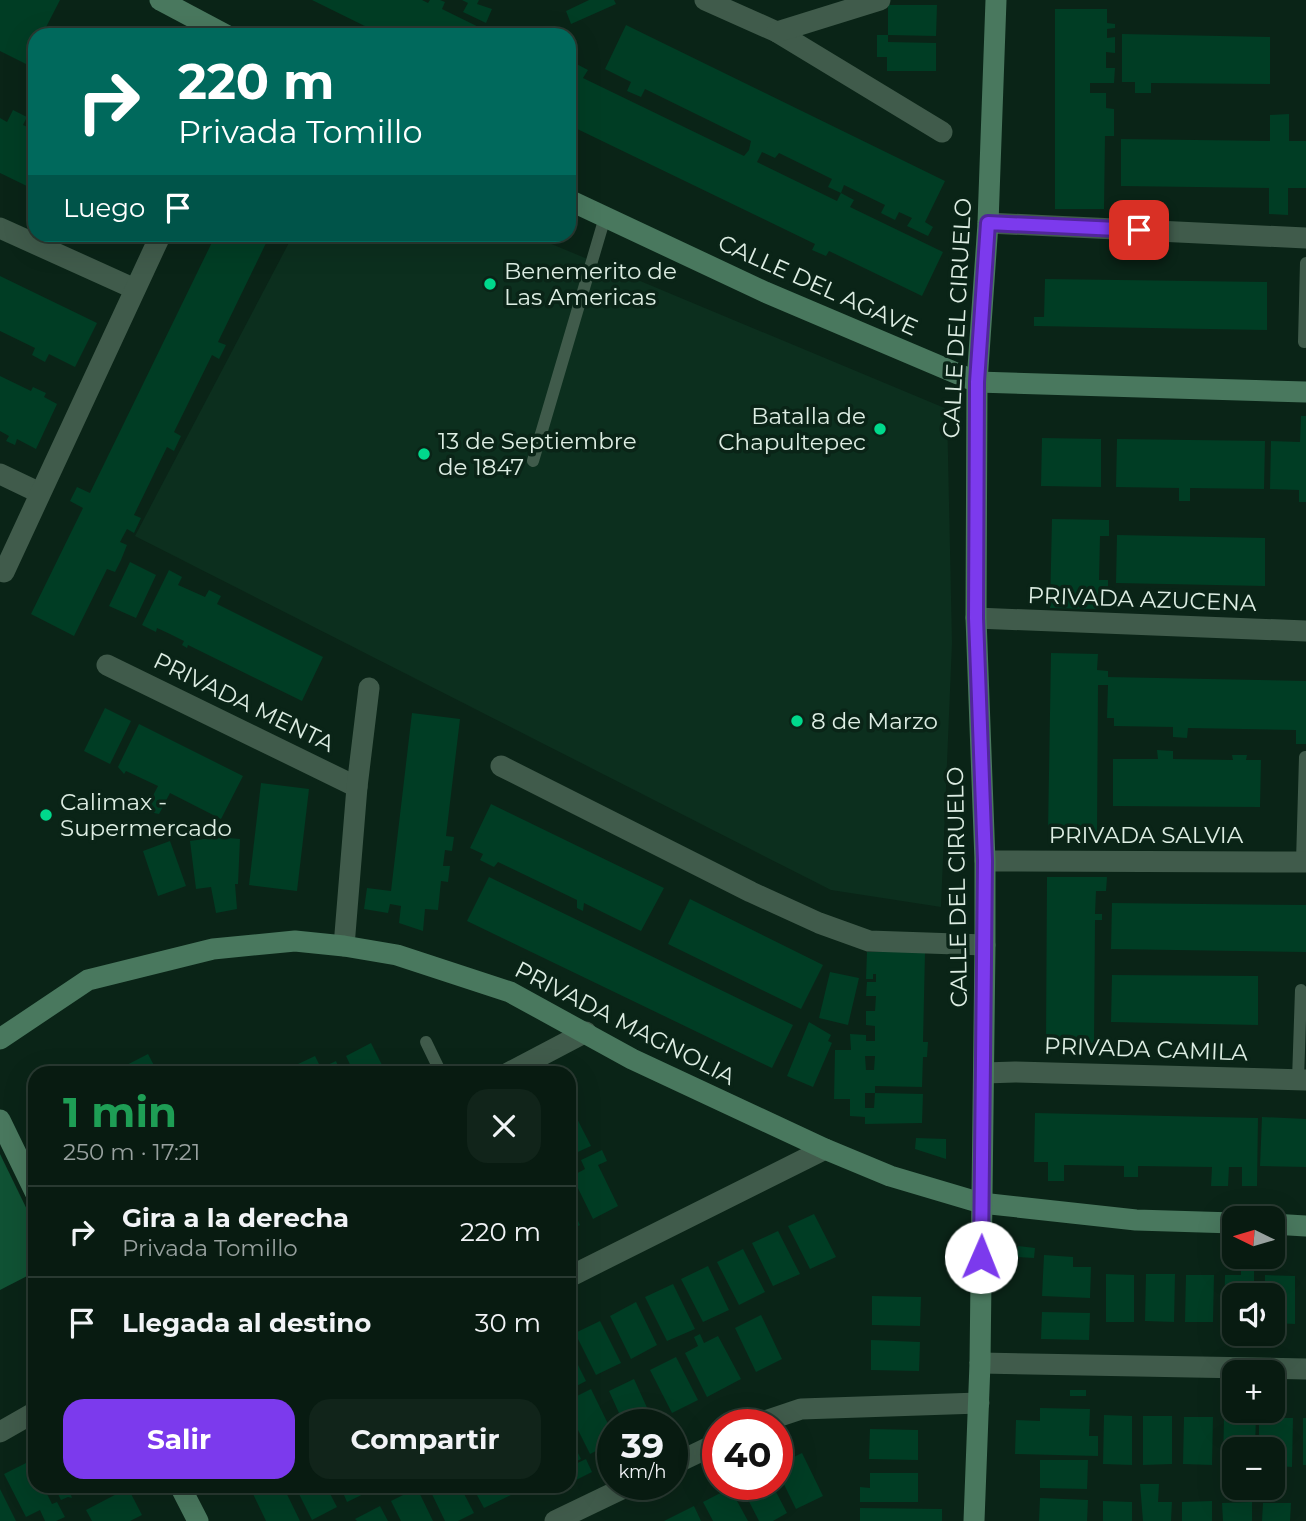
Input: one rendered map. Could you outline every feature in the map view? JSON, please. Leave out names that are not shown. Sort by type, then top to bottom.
[{"type":"street","points":[[160,0],[213,28]]},
{"type":"street","points":[[705,0],[776,32],[942,132]]},
{"type":"street","points":[[776,32],[880,0]]},
{"type":"street","name":"CALLE DEL CIRUELO","points":[[974,1521],[980,1363],[985,945],[985,861],[976,618],[977,382],[988,223],[996,0]]},
{"type":"street","name":"CALLE DEL AGAVE","points":[[576,203],[765,292],[977,382],[1306,392]]},
{"type":"street","points":[[988,223],[1306,238]]},
{"type":"street","points":[[0,228],[28,241]]},
{"type":"street","points":[[31,242],[135,289]]},
{"type":"street","points":[[4,572],[157,242]]},
{"type":"street","points":[[0,474],[40,493]]},
{"type":"street","name":"PRIVADA AZUCENA","points":[[976,618],[1306,631]]},
{"type":"street","name":"PRIVADA MENTA","points":[[107,665],[357,787]]},
{"type":"street","name":"PRIVADA MENTA","points":[[344,946],[357,787],[369,688]]},
{"type":"street","points":[[500,766],[751,892],[820,923],[869,941],[985,945]]},
{"type":"street","name":"PRIVADA SALVIA","points":[[985,861],[1304,862]]},
{"type":"street","name":"PRIVADA MAGNOLIA","points":[[0,1039],[88,980],[213,948],[295,941],[344,946],[397,955],[510,992],[632,1059],[825,1149],[890,1176],[981,1203],[1136,1220],[1222,1223]]},
{"type":"street","points":[[521,1066],[586,1032]]},
{"type":"street","name":"PRIVADA CAMILA","points":[[984,1073],[1302,1080]]},
{"type":"street","points":[[0,1120],[28,1178]]},
{"type":"street","points":[[576,1274],[825,1149]]},
{"type":"street","points":[[1285,1225],[1306,1226]]},
{"type":"street","points":[[980,1363],[1306,1369]]},
{"type":"street","points":[[793,1412],[801,1409],[979,1403]]},
{"type":"street","points":[[0,1432],[28,1416]]},
{"type":"street","points":[[184,1493],[198,1521]]},
{"type":"street","points":[[555,1521],[599,1500]]},
{"type":"lane","points":[[533,461],[605,217]]},
{"type":"lane","points":[[1304,342],[1306,263]]},
{"type":"lane","points":[[1304,862],[1305,757]]},
{"type":"lane","points":[[1301,990],[1302,1080]]},
{"type":"lane","points":[[426,1042],[438,1066]]},
{"type":"shaded area","points":[[289,242],[547,242],[947,409],[952,643],[941,907],[831,890],[135,536]]},
{"type":"shaded area","points":[[0,1154],[28,1212],[28,1276],[0,1290]]},
{"type":"building","points":[[0,0],[60,0],[46,28],[28,28],[28,65],[0,51]]},
{"type":"building","points":[[312,0],[422,0],[428,3],[430,0],[440,0],[445,2],[442,9],[481,28],[369,28]]},
{"type":"building","points":[[462,0],[479,0],[477,4],[492,9],[486,23],[463,12],[468,3]]},
{"type":"building","points":[[589,0],[614,0],[616,4],[571,24],[566,11]]},
{"type":"building","points":[[888,5],[937,5],[936,36],[888,35]]},
{"type":"building","points":[[1055,9],[1107,9],[1107,23],[1115,24],[1115,28],[1107,29],[1107,38],[1115,37],[1115,53],[1106,52],[1106,68],[1115,68],[1114,83],[1090,83],[1090,93],[1106,93],[1106,108],[1114,109],[1114,136],[1105,136],[1104,209],[1055,209]]},
{"type":"building","points":[[626,25],[945,181],[925,222],[933,227],[928,236],[907,226],[912,218],[899,212],[895,220],[881,213],[885,205],[844,185],[841,193],[854,200],[850,207],[943,252],[922,296],[829,251],[826,256],[812,250],[815,244],[576,128],[576,64],[588,70],[583,78],[744,156],[749,150],[751,141],[645,89],[641,97],[627,91],[631,82],[605,69]],"holes":[[[762,152],[775,158],[779,153],[832,179],[828,187],[841,193],[837,201],[757,162]]]},
{"type":"building","points":[[1122,34],[1270,37],[1270,84],[1151,83],[1151,93],[1135,93],[1135,82],[1122,82]]},
{"type":"building","points":[[877,35],[888,35],[888,42],[936,43],[936,71],[887,71],[887,57],[877,57]]},
{"type":"building","points":[[13,110],[27,117],[23,125],[28,127],[28,187],[0,173],[0,118],[7,122]]},
{"type":"building","points":[[1289,114],[1289,141],[1306,141],[1306,188],[1288,188],[1288,215],[1269,214],[1269,188],[1121,186],[1121,139],[1270,141],[1270,115]]},
{"type":"building","points":[[212,242],[267,242],[218,342],[226,345],[219,359],[212,355],[174,432],[181,436],[174,451],[167,447],[134,515],[141,518],[134,533],[127,529],[120,542],[127,545],[121,560],[115,572],[107,569],[74,636],[31,614],[83,508],[70,501],[77,487],[90,493]]},
{"type":"building","points":[[0,276],[97,323],[75,367],[49,354],[45,362],[32,355],[35,348],[0,331]]},
{"type":"building","points":[[1045,279],[1267,282],[1267,330],[1034,326],[1034,317],[1044,317]]},
{"type":"building","points":[[0,376],[31,391],[33,387],[46,393],[44,397],[57,404],[36,449],[17,439],[15,445],[6,441],[9,436],[0,431]]},
{"type":"building","points":[[1301,416],[1306,416],[1306,502],[1299,502],[1299,490],[1270,489],[1271,441],[1300,442]]},
{"type":"building","points":[[1042,438],[1101,439],[1101,487],[1041,486]]},
{"type":"building","points":[[1117,439],[1265,441],[1264,489],[1190,488],[1190,501],[1179,501],[1179,488],[1116,487]]},
{"type":"building","points":[[1052,519],[1109,520],[1109,536],[1100,536],[1099,580],[1108,580],[1108,588],[1099,588],[1099,609],[1050,608]]},
{"type":"building","points":[[1117,535],[1265,538],[1265,586],[1116,583]]},
{"type":"building","points":[[130,562],[156,575],[136,618],[109,606]]},
{"type":"building","points":[[169,570],[182,577],[178,585],[205,597],[209,590],[221,596],[217,604],[323,657],[302,701],[188,645],[187,648],[182,645],[184,641],[170,634],[157,628],[156,632],[142,625]]},
{"type":"building","points":[[1051,653],[1098,654],[1097,670],[1108,671],[1108,677],[1306,681],[1306,744],[1296,744],[1296,730],[1188,728],[1187,738],[1173,737],[1173,727],[1114,726],[1114,718],[1107,718],[1108,685],[1098,685],[1097,834],[1048,833]]},
{"type":"building","points":[[105,708],[131,721],[110,764],[84,751]]},
{"type":"building","points":[[412,713],[460,719],[446,836],[454,837],[452,851],[445,850],[443,866],[450,866],[448,882],[441,881],[438,910],[425,909],[423,931],[399,923],[401,906],[390,904],[388,913],[364,909],[367,888],[391,891]]},
{"type":"building","points":[[139,724],[243,776],[221,819],[170,793],[159,814],[145,811],[158,786],[126,771],[124,774],[118,767]]},
{"type":"building","points":[[1157,750],[1173,751],[1173,759],[1233,760],[1232,755],[1247,755],[1246,760],[1261,760],[1260,807],[1113,806],[1113,759],[1158,759]]},
{"type":"building","points":[[261,783],[309,789],[297,891],[249,885]]},
{"type":"building","points":[[491,804],[664,888],[641,931],[584,903],[583,911],[577,908],[577,900],[498,862],[494,867],[480,860],[483,854],[470,848]]},
{"type":"building","points":[[217,837],[240,839],[238,884],[235,884],[237,909],[216,913],[211,887],[196,889],[190,841]]},
{"type":"building","points":[[170,841],[186,886],[158,896],[143,851]]},
{"type":"building","points":[[489,877],[793,1025],[772,1068],[467,921]]},
{"type":"building","points":[[1047,877],[1107,877],[1106,891],[1096,891],[1095,914],[1102,914],[1102,920],[1095,920],[1094,1043],[1046,1042]]},
{"type":"building","points":[[690,899],[823,965],[801,1009],[668,944]]},
{"type":"building","points":[[1112,903],[1306,905],[1306,952],[1111,949]]},
{"type":"building","points":[[867,952],[925,952],[923,1042],[928,1042],[927,1057],[923,1057],[922,1087],[875,1086],[875,1093],[923,1094],[922,1123],[865,1124],[865,1117],[850,1116],[850,1099],[834,1099],[835,1050],[851,1050],[850,1034],[866,1035],[866,1041],[875,1041],[875,1026],[866,1025],[866,1011],[875,1011],[876,996],[866,996],[867,982],[876,982],[876,974],[873,974],[873,979],[866,979]],"holes":[[[865,1056],[875,1056],[874,1070],[866,1070]],[[865,1093],[875,1093],[874,1108],[865,1108]]]},
{"type":"building","points":[[830,972],[859,978],[848,1025],[819,1018]]},
{"type":"building","points":[[1112,975],[1258,976],[1258,1025],[1111,1022]]},
{"type":"building","points":[[809,1022],[831,1035],[828,1041],[832,1043],[813,1087],[787,1076]]},
{"type":"building","points":[[371,1043],[382,1066],[351,1066],[346,1056]]},
{"type":"building","points":[[148,1054],[154,1066],[125,1066]]},
{"type":"building","points":[[315,1056],[320,1066],[299,1066],[298,1064]]},
{"type":"building","points":[[336,1061],[338,1066],[325,1066]]},
{"type":"building","points":[[1035,1113],[1258,1118],[1257,1186],[1242,1186],[1242,1167],[1229,1167],[1228,1186],[1211,1186],[1212,1167],[1138,1166],[1138,1177],[1124,1177],[1124,1166],[1064,1165],[1064,1181],[1048,1181],[1048,1162],[1034,1162]]},
{"type":"building","points":[[576,1117],[591,1146],[576,1153]]},
{"type":"building","points":[[1262,1117],[1306,1119],[1306,1167],[1260,1166]]},
{"type":"building","points":[[916,1138],[946,1139],[946,1159],[915,1149]]},
{"type":"building","points":[[602,1150],[607,1161],[598,1165],[618,1206],[593,1219],[576,1184],[576,1174],[585,1169],[581,1160]]},
{"type":"building","points":[[814,1214],[836,1257],[810,1269],[788,1226]]},
{"type":"building","points":[[778,1231],[800,1274],[773,1286],[752,1243]]},
{"type":"building","points":[[1018,1246],[1035,1248],[1034,1258],[1017,1257]]},
{"type":"building","points":[[743,1249],[765,1292],[739,1305],[717,1262]]},
{"type":"building","points":[[1044,1255],[1073,1257],[1073,1267],[1091,1267],[1090,1298],[1042,1296]]},
{"type":"building","points":[[708,1266],[729,1310],[703,1322],[681,1279]]},
{"type":"building","points":[[1241,1269],[1254,1269],[1254,1283],[1225,1283],[1225,1275],[1241,1275]]},
{"type":"building","points":[[1106,1274],[1134,1275],[1134,1322],[1106,1322]]},
{"type":"building","points":[[1146,1274],[1175,1274],[1174,1322],[1145,1321]]},
{"type":"building","points":[[1186,1275],[1214,1275],[1213,1322],[1185,1322]]},
{"type":"building","points":[[1265,1275],[1295,1276],[1295,1324],[1285,1324],[1285,1283],[1265,1283]]},
{"type":"building","points":[[673,1284],[695,1329],[667,1341],[645,1297]]},
{"type":"building","points":[[872,1296],[921,1297],[920,1326],[872,1325]]},
{"type":"building","points":[[636,1302],[657,1345],[631,1359],[610,1316]]},
{"type":"building","points":[[1042,1312],[1090,1313],[1089,1340],[1041,1339]]},
{"type":"building","points":[[761,1315],[782,1359],[756,1372],[735,1328]]},
{"type":"building","points":[[600,1321],[621,1363],[596,1375],[576,1333]]},
{"type":"building","points":[[700,1334],[704,1343],[718,1336],[741,1379],[707,1397],[685,1353],[698,1346],[694,1337]]},
{"type":"building","points":[[871,1340],[920,1342],[919,1371],[871,1370]]},
{"type":"building","points":[[676,1357],[698,1400],[680,1409],[670,1409],[650,1370]]},
{"type":"building","points":[[576,1361],[586,1381],[576,1386]]},
{"type":"building","points":[[634,1379],[648,1409],[617,1409],[609,1391]]},
{"type":"building","points":[[591,1389],[601,1409],[597,1409],[597,1450],[590,1454],[576,1426],[576,1396]]},
{"type":"building","points":[[1070,1390],[1086,1390],[1086,1396],[1070,1396]]},
{"type":"building","points":[[1040,1408],[1090,1409],[1089,1436],[1098,1436],[1098,1456],[1015,1454],[1016,1420],[1040,1421]]},
{"type":"building","points":[[1104,1415],[1132,1416],[1132,1465],[1103,1464]]},
{"type":"building","points":[[1143,1416],[1172,1416],[1172,1464],[1143,1465]]},
{"type":"building","points":[[1184,1417],[1213,1417],[1212,1465],[1183,1464]]},
{"type":"building","points":[[1285,1418],[1293,1418],[1292,1467],[1285,1467],[1285,1437],[1259,1437],[1259,1423],[1285,1423]]},
{"type":"building","points":[[1303,1418],[1306,1418],[1306,1465],[1303,1465]]},
{"type":"building","points":[[1224,1423],[1256,1423],[1255,1437],[1224,1437]]},
{"type":"building","points":[[870,1429],[918,1430],[918,1460],[869,1459]]},
{"type":"building","points":[[576,1449],[581,1459],[576,1462]]},
{"type":"building","points":[[802,1453],[823,1496],[796,1509],[792,1500],[793,1457]]},
{"type":"building","points":[[586,1459],[592,1472],[576,1480],[576,1464]]},
{"type":"building","points":[[1040,1460],[1088,1460],[1087,1489],[1040,1488]]},
{"type":"building","points":[[28,1462],[28,1493],[46,1493],[52,1504],[57,1502],[65,1517],[56,1521],[45,1521],[40,1510],[26,1517],[4,1474]]},
{"type":"building","points":[[870,1473],[918,1473],[918,1502],[860,1502],[860,1487],[870,1488]]},
{"type":"building","points":[[1140,1484],[1159,1484],[1158,1502],[1172,1502],[1171,1521],[1143,1521]]},
{"type":"building","points":[[0,1489],[16,1521],[0,1521]]},
{"type":"building","points":[[58,1493],[75,1493],[71,1495],[72,1498],[61,1500]]},
{"type":"building","points":[[118,1493],[131,1493],[142,1515],[130,1521],[92,1521],[86,1510]]},
{"type":"building","points":[[286,1493],[300,1521],[266,1521],[253,1494]]},
{"type":"building","points":[[298,1493],[330,1493],[337,1507],[312,1520]]},
{"type":"building","points":[[343,1493],[366,1493],[347,1502]]},
{"type":"building","points":[[407,1493],[419,1493],[433,1521],[401,1521],[391,1501]]},
{"type":"building","points":[[431,1493],[464,1493],[474,1513],[458,1521],[445,1521]]},
{"type":"building","points":[[476,1493],[511,1495],[484,1508]]},
{"type":"building","points":[[1040,1498],[1088,1500],[1087,1521],[1039,1521]]},
{"type":"building","points":[[737,1500],[748,1521],[713,1521],[703,1502]]},
{"type":"building","points":[[748,1500],[780,1500],[787,1513],[773,1521],[759,1521]]},
{"type":"building","points":[[1103,1501],[1132,1502],[1132,1521],[1103,1521]]},
{"type":"building","points":[[1212,1501],[1212,1521],[1182,1521],[1182,1502]]},
{"type":"building","points":[[1252,1502],[1252,1521],[1223,1521],[1222,1503]]},
{"type":"building","points":[[1263,1503],[1291,1503],[1290,1521],[1262,1521]]},
{"type":"building","points":[[380,1506],[388,1521],[355,1519]]},
{"type":"building","points":[[694,1506],[701,1521],[664,1521]]},
{"type":"building","points":[[860,1508],[942,1509],[942,1521],[860,1521]]},
{"type":"place","name":"Benemerito de Las Americas","points":[[490,284]]},
{"type":"place","name":"Batalla de Chapultepec","points":[[880,429]]},
{"type":"place","name":"13 de Septiembre de 1847","points":[[424,454]]},
{"type":"place","name":"8 de Marzo","points":[[797,721]]},
{"type":"place","name":"Calimax - Supermercado","points":[[46,815]]},
{"type":"route","points":[[981,1257],[985,861],[976,618],[977,382],[988,223],[1139,230]]}]
